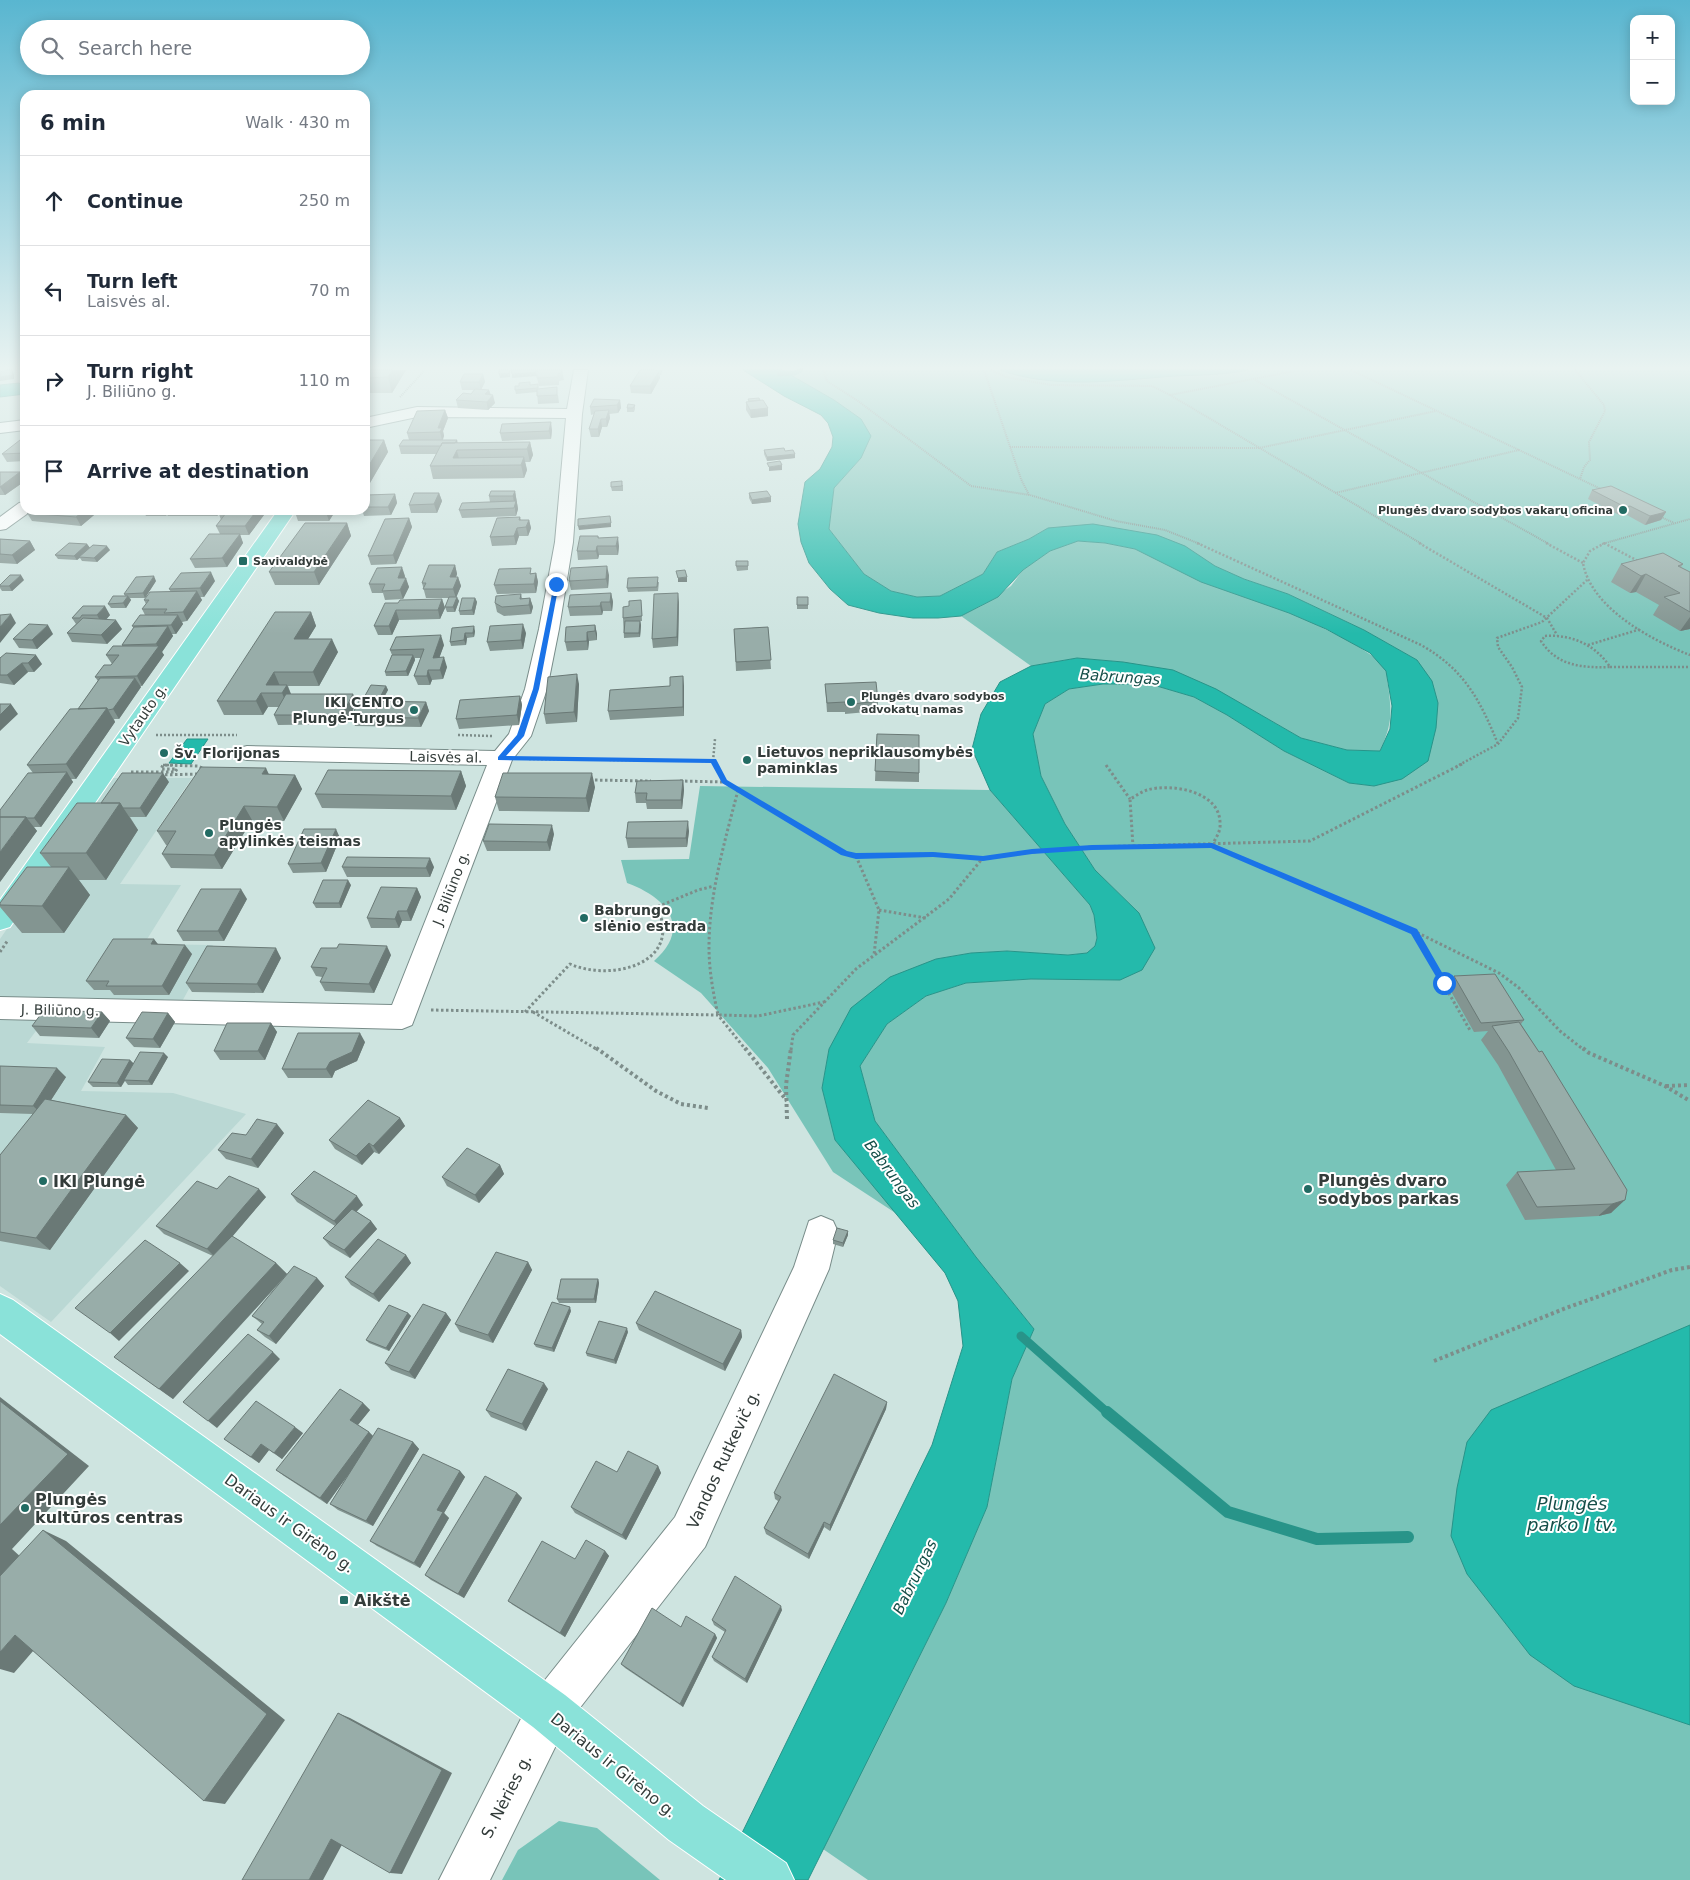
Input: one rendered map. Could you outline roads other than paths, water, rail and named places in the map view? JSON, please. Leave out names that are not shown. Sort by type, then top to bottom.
[{"type":"main road","name":"Vytauto g.","points":[[0,920],[284,515]]},
{"type":"main road","name":"Dariaus ir Girėno g.","points":[[0,1312],[549,1711],[686,1823],[769,1880]]},
{"type":"street","name":"J. Biliūno g.","points":[[0,1008],[402,1017],[501,758],[520,736],[536,689],[549,630],[564,542],[571,458]]},
{"type":"street","points":[[0,525],[20,511]]},
{"type":"street","name":"Laisvės al.","points":[[247,753],[501,758]]},
{"type":"street","name":"Vandos Rutkevič g.","points":[[549,1711],[690,1532],[811,1269],[821,1232]]},
{"type":"street","name":"S. Nėries g.","points":[[464,1880],[549,1711]]},
{"type":"water","name":"Babrungas","points":[[826,458],[861,458],[834,488],[829,529],[864,574],[891,591],[917,597],[940,596],[983,574],[997,552],[1029,539],[1048,528],[1093,524],[1157,535],[1185,546],[1215,566],[1244,579],[1288,594],[1364,630],[1417,660],[1432,681],[1438,703],[1436,728],[1428,761],[1402,779],[1374,786],[1349,783],[1284,751],[1227,715],[1194,697],[1150,684],[1103,684],[1069,689],[1045,704],[1033,734],[1041,776],[1065,824],[1095,870],[1139,913],[1155,948],[1142,970],[1120,980],[1031,979],[966,983],[926,996],[887,1024],[860,1066],[875,1121],[976,1257],[1034,1329],[1012,1379],[987,1507],[946,1603],[808,1880],[719,1880],[932,1445],[963,1346],[958,1301],[945,1273],[835,1140],[822,1088],[829,1049],[851,1008],[890,977],[936,959],[971,953],[1007,951],[1068,955],[1087,953],[1095,946],[1097,938],[1094,915],[1090,905],[990,790],[972,749],[981,714],[1000,682],[1031,666],[1077,658],[1123,662],[1173,670],[1216,689],[1301,738],[1347,750],[1380,751],[1390,729],[1392,706],[1386,671],[1370,653],[1326,629],[1289,613],[1201,582],[1135,549],[1105,543],[1078,541],[1050,551],[1023,570],[998,597],[961,616],[913,618],[879,613],[848,605],[830,589],[809,563],[801,542],[798,524],[805,482],[820,469]]},
{"type":"water","points":[[187,739],[208,739],[191,764],[169,763]]},
{"type":"water","name":"Plungės parko I tv.","points":[[1690,1325],[1690,1725],[1574,1686],[1530,1655],[1467,1574],[1451,1536],[1457,1488],[1467,1442],[1491,1410]]},
{"type":"waterway","points":[[1021,1336],[1109,1414]]},
{"type":"waterway","points":[[1107,1412],[1228,1512],[1317,1539],[1408,1537]]},
{"type":"place","name":"Plungės dvaro sodybos vakarų oficina","points":[[1623,510]]},
{"type":"place","name":"Savivaldybė","points":[[243,561]]},
{"type":"place","name":"Plungės dvaro sodybos advokatų namas","points":[[851,702]]},
{"type":"place","name":"IKI CENTO Plungė-Turgus","points":[[414,710]]},
{"type":"place","name":"Šv. Florijonas","points":[[164,753]]},
{"type":"place","name":"Lietuvos nepriklausomybės paminklas","points":[[747,760]]},
{"type":"place","name":"Plungės apylinkės teismas","points":[[209,833]]},
{"type":"place","name":"Babrungo slėnio estrada","points":[[584,918]]},
{"type":"place","name":"IKI Plungė","points":[[43,1181]]},
{"type":"place","name":"Plungės dvaro sodybos parkas","points":[[1308,1189]]},
{"type":"place","name":"Plungės kultūros centras","points":[[25,1508]]},
{"type":"place","name":"Aikštė","points":[[344,1600]]}]
